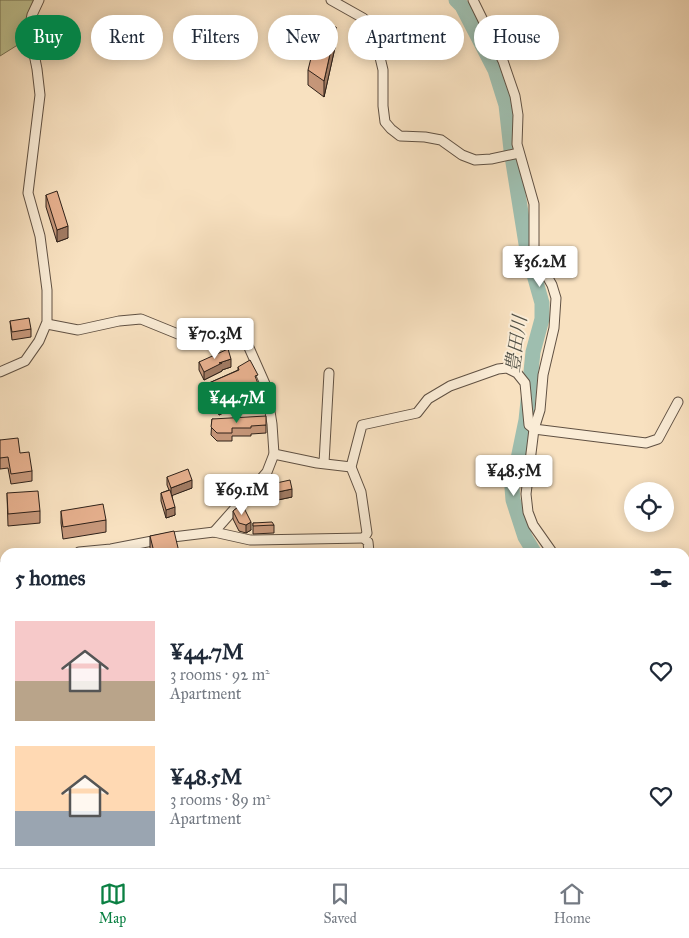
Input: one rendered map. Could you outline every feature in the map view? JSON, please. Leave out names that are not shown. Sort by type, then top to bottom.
[{"type":"street","points":[[0,372],[25,361],[39,341],[47,324],[47,290],[40,236],[28,192],[40,95],[30,29],[32,14],[39,0]]},
{"type":"street","points":[[330,0],[363,18],[373,28],[383,70],[382,106],[385,122],[391,129],[400,136],[441,140],[462,155],[476,160],[520,153]]},
{"type":"street","points":[[473,0],[503,61],[515,96],[518,115],[517,144],[534,204],[534,250],[552,285],[556,298],[554,328],[543,375],[540,410],[534,429],[526,494],[533,525],[549,548]]},
{"type":"street","points":[[47,324],[78,330],[119,321],[141,319],[200,343],[214,342],[243,334],[266,386],[272,424],[274,454],[267,472],[214,532]]},
{"type":"street","points":[[364,538],[367,533],[361,492],[351,467],[362,425],[417,413],[428,399],[450,386],[498,369],[507,368],[517,373],[525,383],[529,425],[534,429],[646,443],[658,439],[678,402]]},
{"type":"street","points":[[324,464],[329,373]]},
{"type":"street","points":[[274,454],[324,464],[351,467]]},
{"type":"street","points":[[117,548],[174,537],[214,532],[250,540],[364,538],[368,542],[369,548]]},
{"type":"green space","points":[[0,0],[39,0],[36,15],[15,15],[15,47],[0,56]]},
{"type":"building","points":[[310,60],[329,60],[324,81],[308,70]]},
{"type":"building","points":[[57,191],[68,226],[57,230],[46,195]]},
{"type":"building","points":[[29,318],[31,329],[12,332],[10,321]]},
{"type":"building","points":[[228,349],[231,359],[219,363],[222,363],[204,372],[199,362]]},
{"type":"building","points":[[250,360],[258,375],[255,376],[262,394],[242,402],[239,396],[219,405],[209,383],[239,370],[238,367]]},
{"type":"building","points":[[266,416],[266,425],[251,426],[251,428],[232,428],[232,433],[217,433],[211,427],[212,419]]},
{"type":"building","points":[[18,438],[20,453],[29,452],[32,471],[11,474],[8,457],[0,458],[0,440]]},
{"type":"building","points":[[188,469],[192,480],[171,488],[167,477]]},
{"type":"building","points":[[290,480],[292,489],[273,493],[272,484]]},
{"type":"building","points":[[170,490],[175,507],[166,510],[161,493]]},
{"type":"building","points":[[38,491],[40,511],[8,514],[7,493]]},
{"type":"building","points":[[103,504],[106,520],[63,527],[61,511]]},
{"type":"building","points":[[242,504],[251,522],[246,525],[239,523],[233,511]]},
{"type":"building","points":[[272,522],[274,525],[253,526],[253,523]]},
{"type":"building","points":[[174,531],[178,548],[153,548],[150,536]]},
{"type":"waterway","name":"豊田川","points":[[456,0],[462,6],[495,70],[506,105],[511,150],[527,250],[542,303],[542,319],[533,352],[526,420],[512,488],[513,500],[525,537],[532,548]]}]
